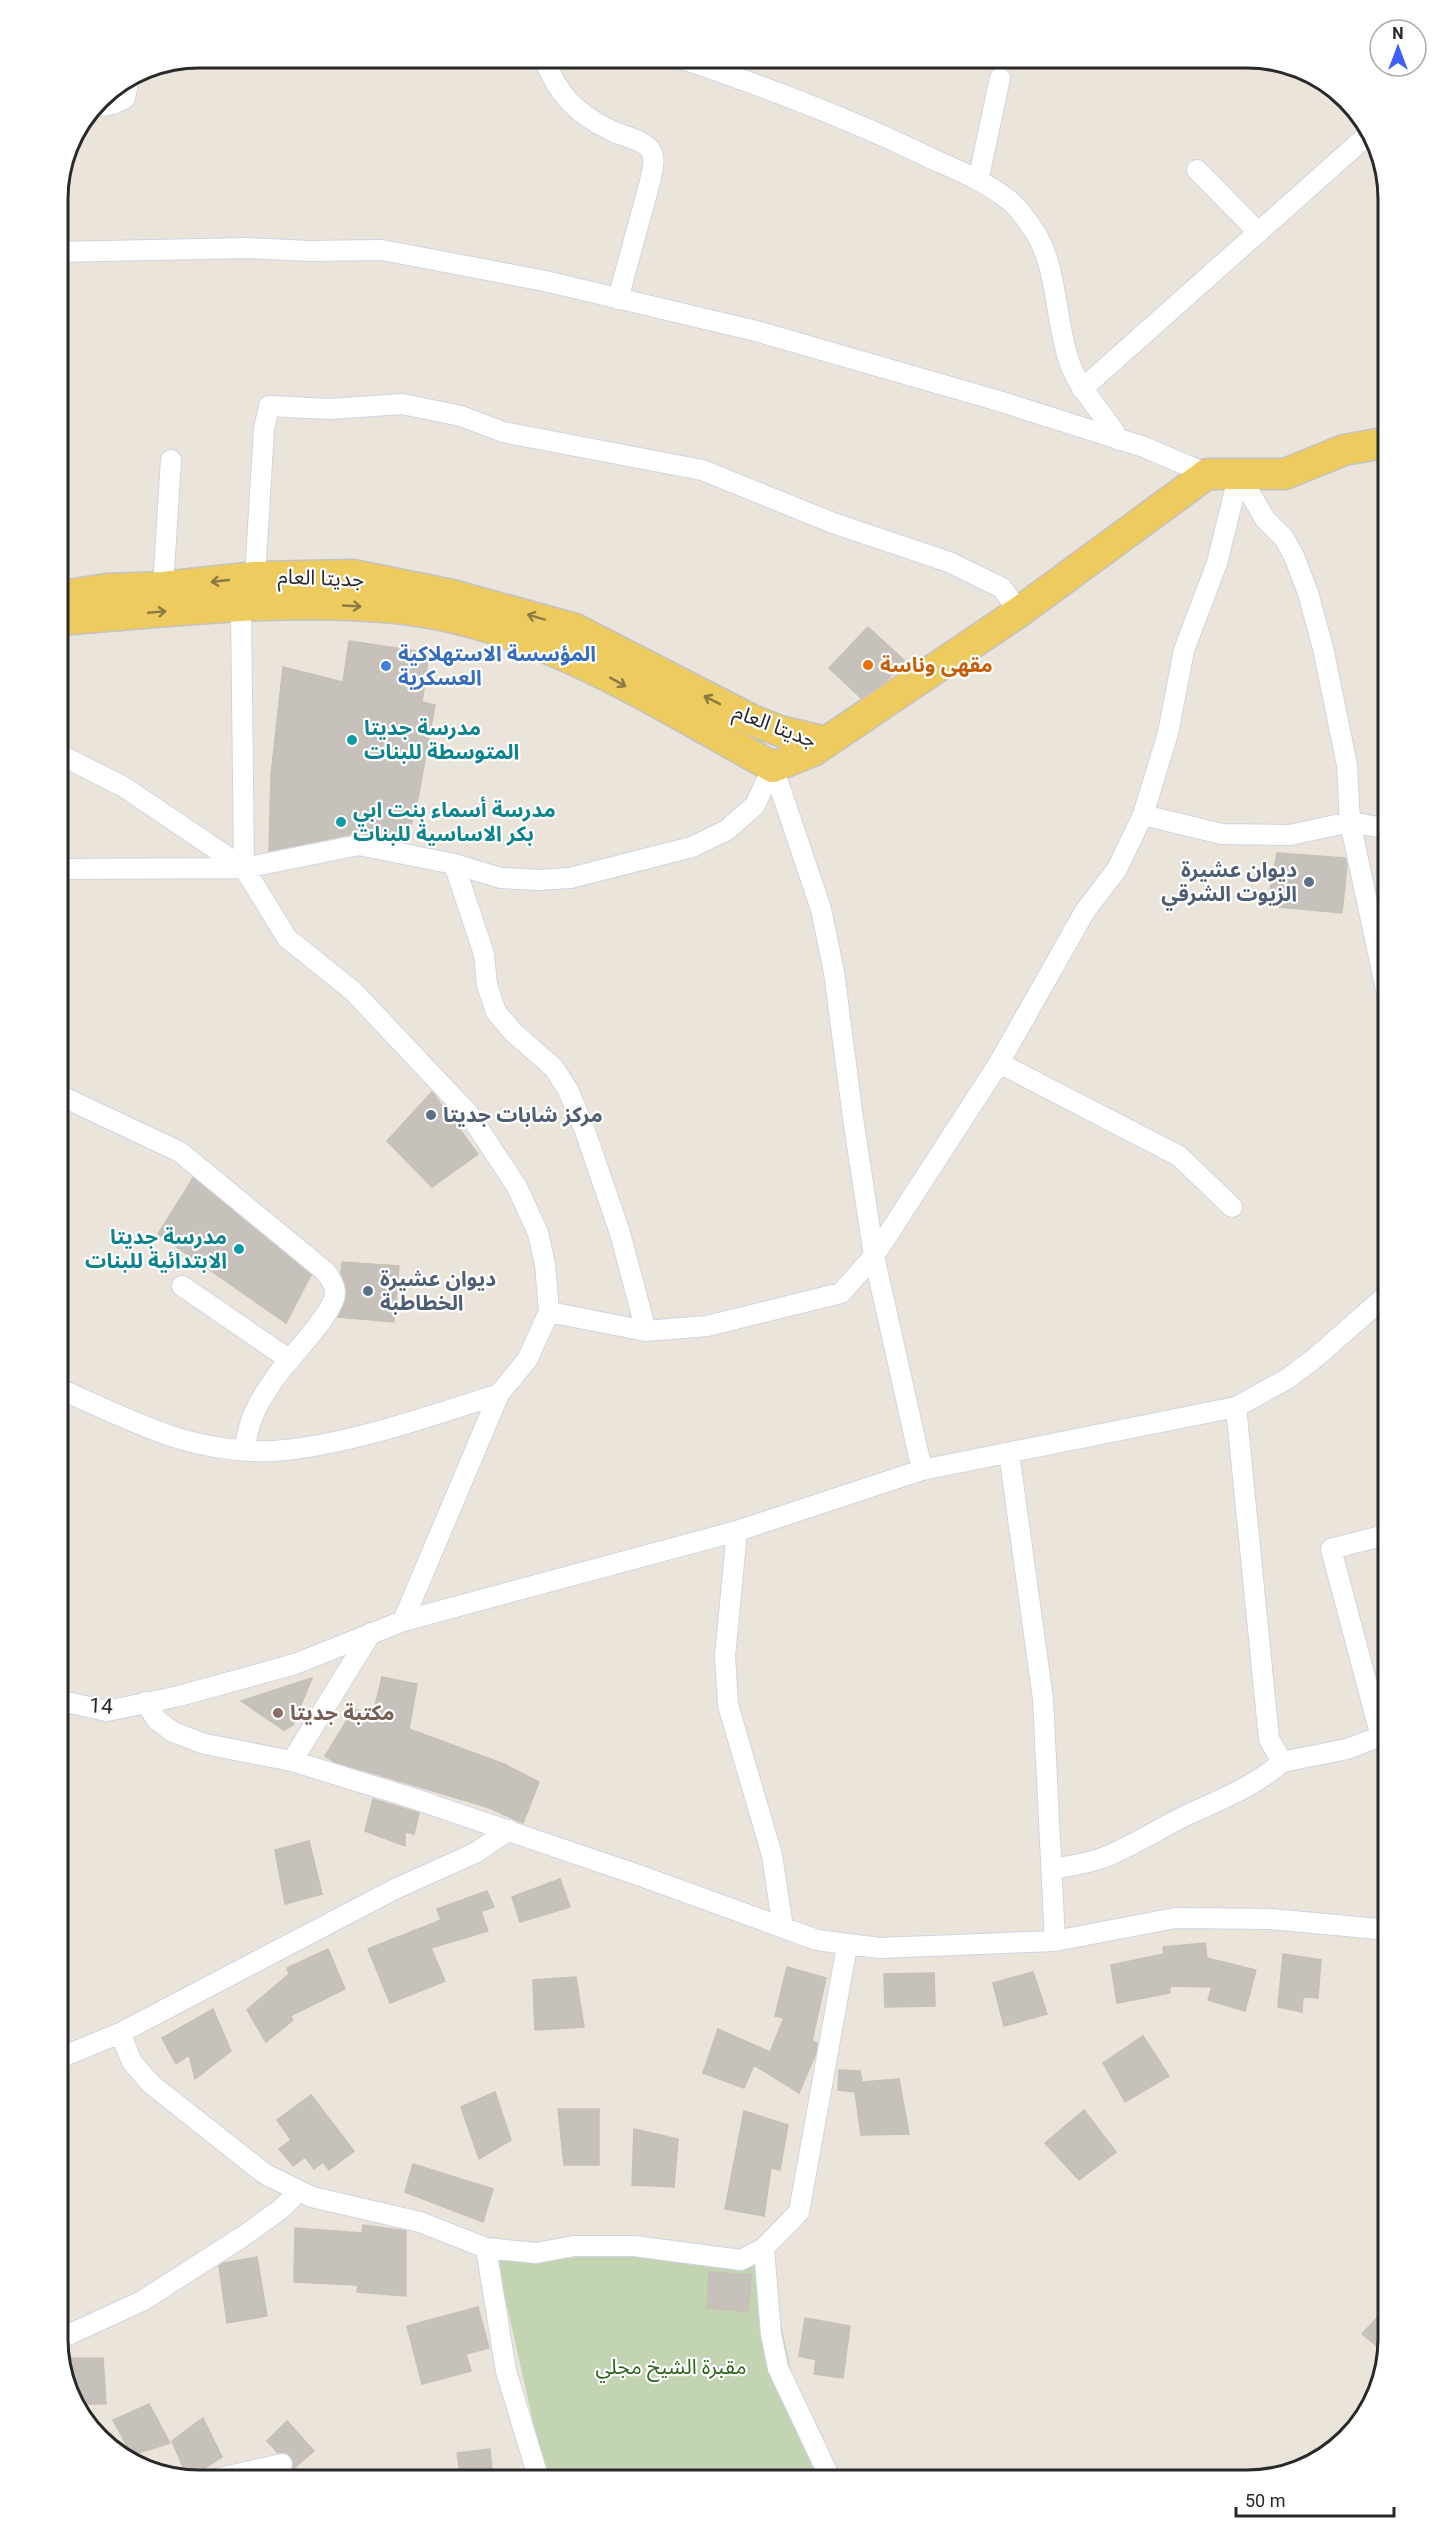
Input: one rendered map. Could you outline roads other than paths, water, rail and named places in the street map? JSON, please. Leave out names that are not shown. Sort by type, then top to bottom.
[{"type":"main road","points":[[826,742],[1019,612],[1207,474],[1285,474],[1344,450],[1378,444]]},
{"type":"main road","name":"جديتا العام","points":[[68,616],[163,587],[255,577],[353,576],[511,610],[575,629],[752,720],[780,731],[826,742]]},
{"type":"main road","name":"جديتا العام","points":[[68,598],[107,603],[327,604],[398,608],[457,620],[524,640],[587,665],[773,766],[813,751],[826,742]]},
{"type":"street","points":[[547,68],[551,77],[572,106],[610,130],[642,142],[651,151],[654,160],[618,299]]},
{"type":"street","points":[[710,68],[754,83],[858,125],[978,181],[1010,201],[1034,230],[1047,264],[1071,365],[1082,389],[1109,422],[1119,440]]},
{"type":"street","points":[[978,181],[1000,78]]},
{"type":"street","points":[[107,105],[119,103],[125,98],[127,90]]},
{"type":"street","points":[[1082,389],[1364,139]]},
{"type":"street","points":[[1197,170],[1258,232]]},
{"type":"street","points":[[68,256],[247,248],[309,251],[382,250],[545,281],[756,331],[903,373],[1144,447],[1207,474]]},
{"type":"street","points":[[255,577],[264,429],[269,406],[330,409],[402,404],[461,416],[503,432],[702,470],[833,523],[949,562],[1002,588],[1019,612]]},
{"type":"street","points":[[163,587],[171,460]]},
{"type":"street","points":[[549,1312],[646,1331],[707,1326],[841,1293],[874,1256],[999,1063],[1085,912],[1117,869],[1143,815],[1168,733],[1184,650],[1217,563],[1239,474]]},
{"type":"street","points":[[1239,474],[1265,519],[1284,538],[1294,556],[1308,593],[1323,648],[1347,765],[1350,822],[1378,953]]},
{"type":"street","points":[[241,605],[244,868]]},
{"type":"street","points":[[68,759],[124,787],[244,868],[288,938],[353,991],[469,1114],[517,1187],[538,1233],[545,1264],[549,1312],[527,1360],[499,1394],[403,1620]]},
{"type":"street","points":[[68,869],[244,868],[359,845],[454,864],[501,878],[559,879],[692,847],[727,830],[755,805],[773,766]]},
{"type":"street","points":[[773,766],[820,909],[834,972],[854,1129],[874,1256],[922,1470]]},
{"type":"street","points":[[1143,815],[1222,834],[1290,835],[1350,822],[1378,827]]},
{"type":"street","points":[[454,864],[484,954],[487,985],[496,1012],[513,1032],[554,1068],[576,1109],[620,1233],[646,1331]]},
{"type":"street","points":[[999,1063],[1179,1156],[1232,1207]]},
{"type":"street","points":[[68,1099],[180,1152],[326,1272],[336,1292],[334,1299],[276,1377],[255,1410],[247,1426],[244,1449]]},
{"type":"street","points":[[182,1286],[290,1360]]},
{"type":"street","name":"14","points":[[68,1702],[107,1711],[179,1696],[296,1664],[403,1620],[737,1531],[922,1470],[1236,1407],[1287,1379],[1315,1358],[1378,1303]]},
{"type":"street","points":[[68,1393],[171,1436],[244,1449],[273,1451],[329,1442],[439,1414],[499,1394]]},
{"type":"street","points":[[1236,1407],[1269,1739],[1282,1762]]},
{"type":"street","points":[[1009,1453],[1043,1700],[1056,1941]]},
{"type":"street","points":[[737,1531],[725,1656],[728,1705],[772,1855],[783,1928]]},
{"type":"street","points":[[1378,1537],[1331,1549],[1378,1711]]},
{"type":"street","points":[[292,1761],[371,1633]]},
{"type":"street","points":[[145,1702],[157,1720],[173,1732],[205,1744],[292,1761],[509,1830],[817,1940],[847,1946],[879,1948],[1056,1941],[1175,1918],[1271,1919],[1378,1929]]},
{"type":"street","points":[[1052,1869],[1092,1861],[1118,1851],[1227,1798],[1263,1777],[1282,1762],[1347,1749],[1378,1738]]},
{"type":"street","points":[[68,2054],[120,2033],[395,1889],[475,1853],[509,1830]]},
{"type":"street","points":[[120,2033],[132,2062],[151,2084],[265,2174],[298,2192],[420,2222],[486,2248],[536,2253],[574,2246],[634,2246],[741,2260],[764,2248],[799,2212],[847,1946]]},
{"type":"street","points":[[68,2335],[142,2301],[242,2237],[281,2209],[298,2192]]},
{"type":"street","points":[[486,2248],[506,2371],[536,2469]]},
{"type":"street","points":[[764,2248],[771,2334],[778,2368],[826,2470]]},
{"type":"street","points":[[260,2469],[282,2464]]},
{"type":"place","name":"مقهى وناسة","points":[[868,665]]},
{"type":"place","name":"المؤسسة الاستهلاكية العسكرية","points":[[386,666]]},
{"type":"place","name":"مدرسة جديتا المتوسطة للبنات","points":[[352,740]]},
{"type":"place","name":"مدرسة أسماء بنت ابي بكر الاساسية للبنات","points":[[341,822]]},
{"type":"place","name":"ديوان عشيرة الزيوت الشرقي","points":[[1309,882]]},
{"type":"place","name":"مركز شابات جديتا","points":[[431,1115]]},
{"type":"place","name":"مدرسة جديتا الابتدائية للبنات","points":[[239,1249]]},
{"type":"place","name":"ديوان عشيرة الخطاطبة","points":[[368,1291]]},
{"type":"place","name":"مكتبة جديتا","points":[[278,1713]]},
{"type":"park label","name":"مقبرة الشيخ مجلي","points":[[671,2367]]}]
